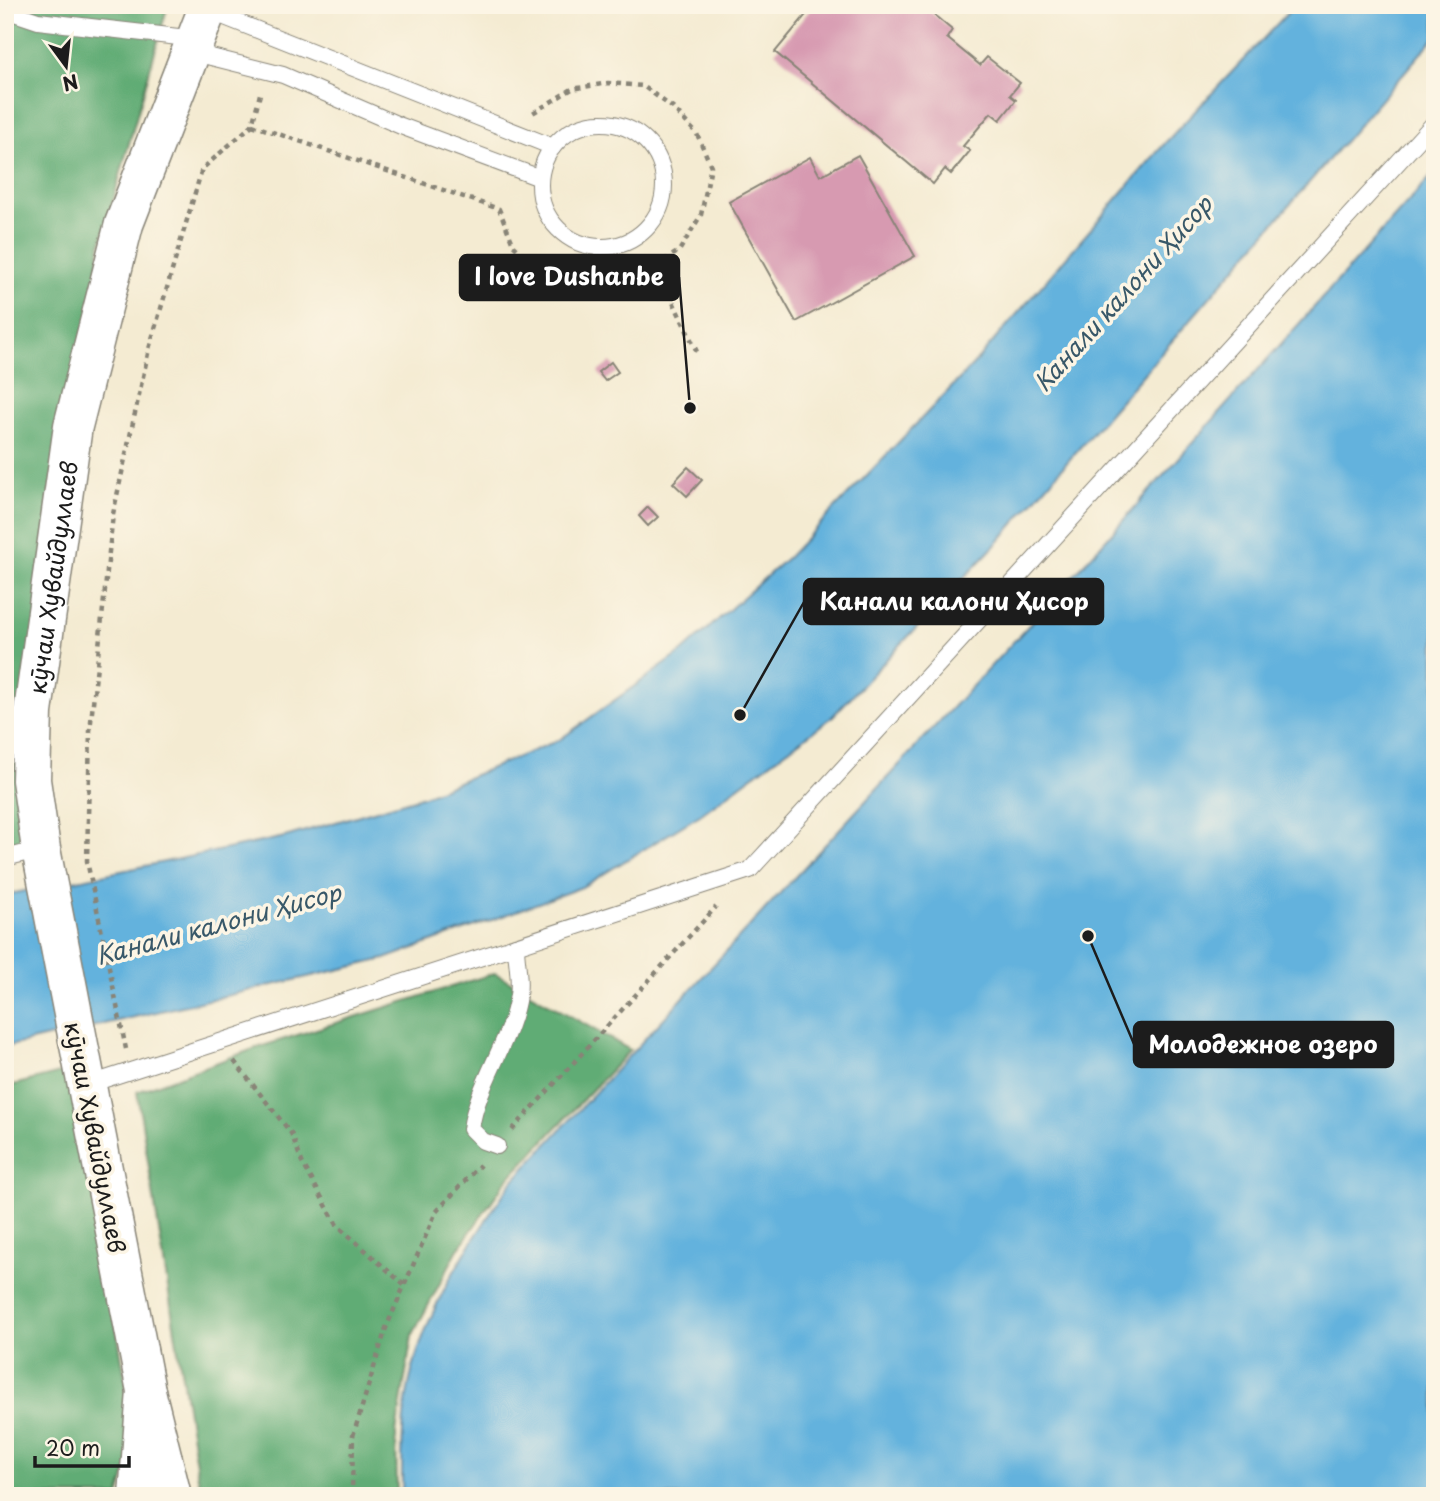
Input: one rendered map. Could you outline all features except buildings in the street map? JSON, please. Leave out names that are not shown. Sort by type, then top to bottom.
[{"type":"main road","name":"кӯчаи Хувайдуллаев","points":[[138,1496],[146,1391],[41,849],[31,780],[33,712],[73,426],[124,224],[201,26]]},
{"type":"main road","points":[[146,1391],[172,1496]]},
{"type":"lane","points":[[5,10],[38,21],[201,26],[553,147]]},
{"type":"lane","points":[[201,26],[283,75],[401,126],[540,178]]},
{"type":"lane","points":[[596,122],[618,124],[637,133],[653,147],[663,167],[665,186],[662,206],[652,223],[637,237],[619,246],[599,248],[579,244],[562,234],[549,218],[541,200],[540,178],[545,157],[553,147],[576,128],[596,122]]},
{"type":"lane","points":[[85,1086],[750,870],[1435,122]]},
{"type":"lane","points":[[5,858],[41,849]]},
{"type":"lane","points":[[497,1146],[483,1141],[471,1129],[474,1106],[489,1077],[519,995],[516,946]]},
{"type":"path","points":[[127,1051],[87,861],[90,731],[113,514],[149,349],[202,169],[252,125]]},
{"type":"path","points":[[656,266],[699,356]]},
{"type":"path","points":[[352,1496],[353,1436],[386,1328],[436,1212],[750,870]]},
{"type":"path","points":[[223,1064],[235,1060],[291,1133],[302,1162],[337,1225],[404,1285]]},
{"type":"green space","points":[[5,5],[168,5],[100,247],[31,843],[5,850]]},
{"type":"green space","points":[[495,973],[630,1050],[506,1181],[457,1251],[412,1336],[396,1433],[397,1496],[201,1496],[137,1092],[256,1048]]},
{"type":"green space","points":[[72,1070],[136,1441],[119,1496],[5,1496],[5,1087]]},
{"type":"water","points":[[1295,5],[1435,5],[1435,37],[999,541],[831,718],[700,815],[582,887],[385,959],[5,1047],[5,895],[285,837],[424,796],[559,740],[682,652],[788,557],[973,365],[1166,142]]},
{"type":"water","points":[[1435,172],[1435,1496],[402,1496],[402,1440],[409,1384],[416,1356],[450,1279],[510,1184],[1042,611]]},
{"type":"place","name":"I love Dushanbe","points":[[690,408]]},
{"type":"place","name":"Канали калони Ҳисор","points":[[740,715]]},
{"type":"place","name":"Молодежное озеро","points":[[1088,936]]}]
